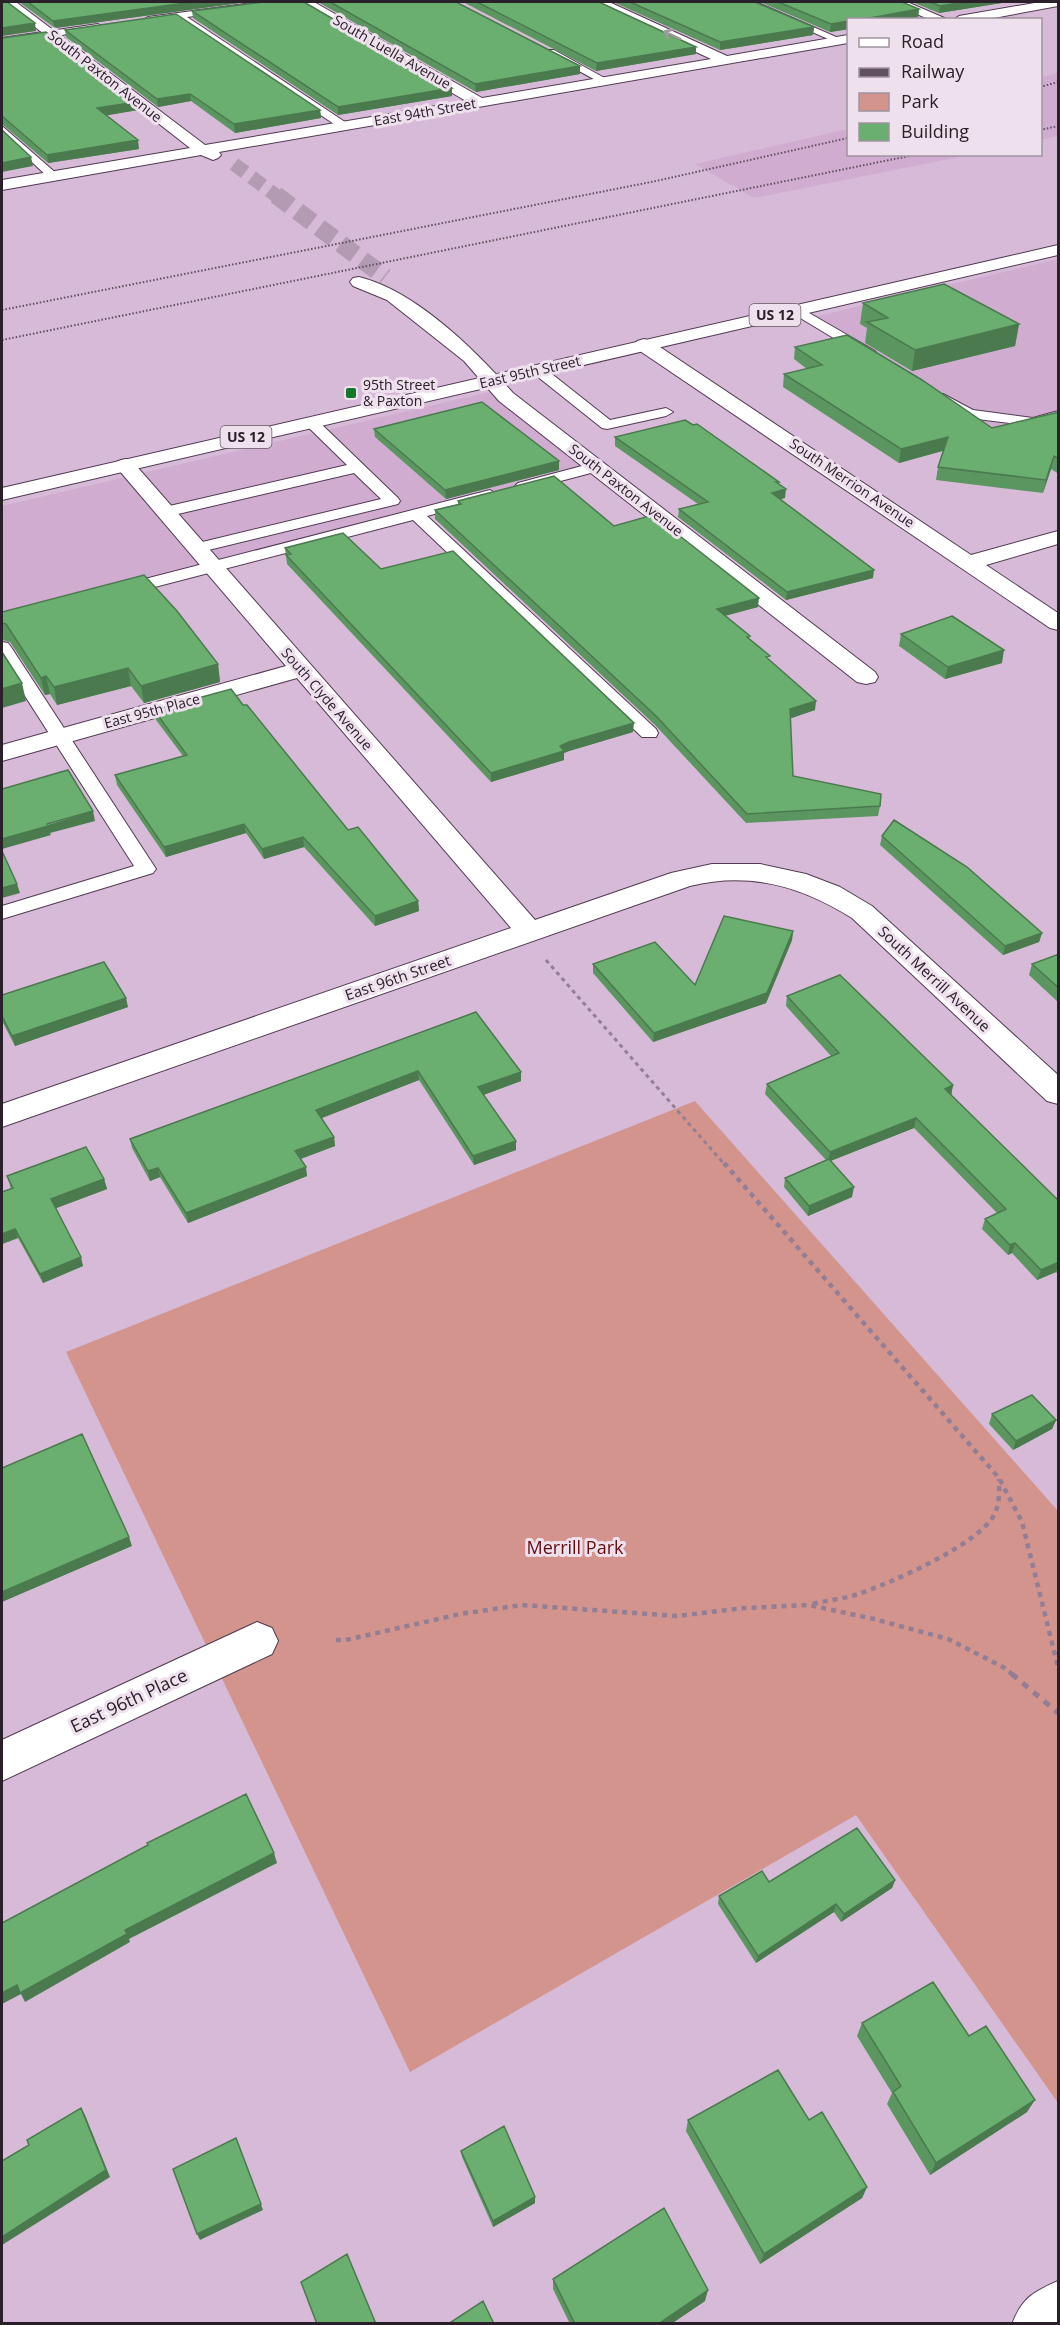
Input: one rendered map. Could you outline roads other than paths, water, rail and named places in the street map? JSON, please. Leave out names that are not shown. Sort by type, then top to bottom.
[{"type":"street","name":"South Paxton Avenue","points":[[9,2],[202,150],[234,164]]},
{"type":"street","name":"South Luella Avenue","points":[[306,2],[479,102]]},
{"type":"street","points":[[600,2],[725,60]]},
{"type":"street","points":[[897,2],[938,18]]},
{"type":"street","points":[[970,18],[1051,3]]},
{"type":"street","name":"East 94th Street","points":[[2,185],[843,39]]},
{"type":"street","name":"South Paxton Avenue","points":[[202,150],[211,168]]},
{"type":"street","name":"East 95th Street","points":[[2,494],[1059,250]]},
{"type":"street","name":"South Paxton Avenue","points":[[385,277],[393,296]]},
{"type":"street","name":"South Paxton Avenue","points":[[359,282],[393,296],[471,357],[506,397],[866,677]]},
{"type":"street","name":"South Merrion Avenue","points":[[644,345],[1059,623]]},
{"type":"street","name":"South Clyde Avenue","points":[[125,465],[537,945]]},
{"type":"street","points":[[971,562],[1059,537]]},
{"type":"street","name":"East 95th Place","points":[[2,753],[302,669]]},
{"type":"street","name":"East 96th Street","points":[[2,1116],[537,945],[681,879],[711,873],[754,872],[800,879]]},
{"type":"street","name":"South Merrill Avenue","points":[[800,879],[835,894],[862,912],[1059,1093]]},
{"type":"street","name":"East 96th Place","points":[[2,1761],[257,1641]]},
{"type":"street","points":[[1038,2324],[1059,2308]]},
{"type":"lane","points":[[132,22],[276,2]]},
{"type":"lane","points":[[749,2],[843,39]]},
{"type":"lane","points":[[179,16],[344,126]]},
{"type":"lane","points":[[2,41],[109,26]]},
{"type":"lane","points":[[542,48],[605,81]]},
{"type":"lane","points":[[2,129],[53,176]]},
{"type":"lane","points":[[797,310],[882,361]]},
{"type":"lane","points":[[538,370],[608,425],[666,412]]},
{"type":"lane","points":[[930,390],[969,414],[1034,422],[1059,415]]},
{"type":"lane","points":[[196,548],[392,501],[311,422]]},
{"type":"lane","points":[[165,512],[359,467]]},
{"type":"lane","points":[[107,594],[597,467]]},
{"type":"lane","points":[[417,514],[649,733]]},
{"type":"lane","points":[[2,647],[146,869],[2,913]]},
{"type":"tunnel","points":[[234,164],[278,197]]},
{"type":"tunnel","points":[[276,195],[385,277]]},
{"type":"railway","points":[[1042,86],[1058,82]]},
{"type":"railway","points":[[1042,130],[1058,126]]},
{"type":"railway","points":[[2,310],[656,181],[847,138]]},
{"type":"railway","points":[[2,340],[909,156]]},
{"type":"place","name":"95th Street & Paxton","points":[[351,393]]},
{"type":"park label","name":"Merrill Park","points":[[575,1548]]}]
